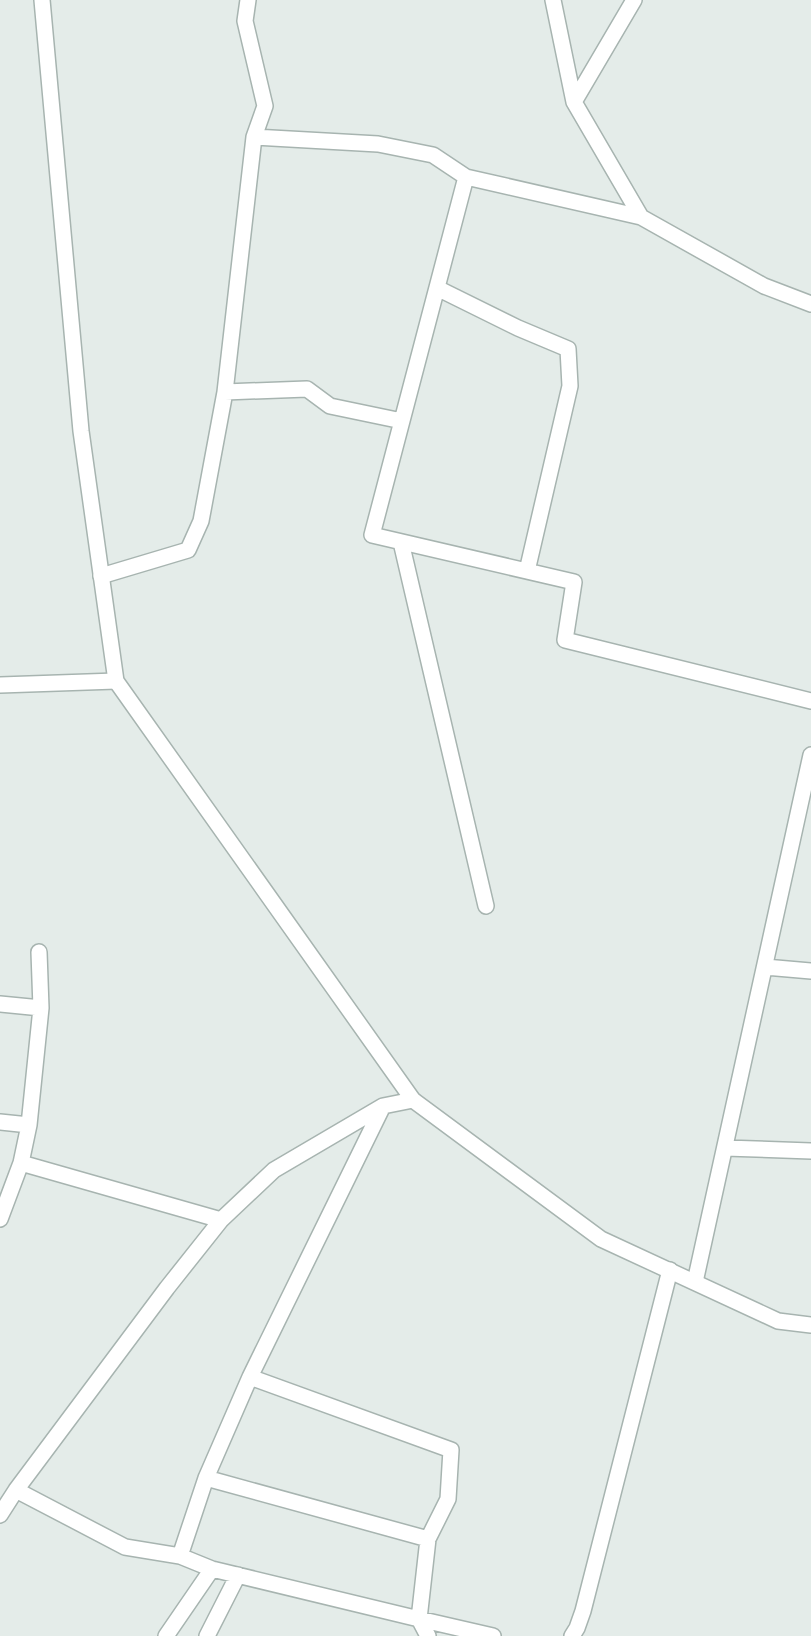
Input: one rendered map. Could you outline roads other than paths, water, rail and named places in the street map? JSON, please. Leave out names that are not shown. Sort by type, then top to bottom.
[{"type":"street","points":[[42,0],[81,432],[116,681],[413,1100],[601,1238],[778,1320],[811,1325]]},
{"type":"street","points":[[101,576],[188,550],[201,521],[225,392],[254,137],[265,106],[245,21],[248,0]]},
{"type":"street","points":[[553,0],[574,102],[641,218]]},
{"type":"street","points":[[574,102],[634,0]]},
{"type":"street","points":[[254,137],[378,144],[433,155],[466,176],[641,218],[764,286],[811,304]]},
{"type":"street","points":[[466,176],[372,535],[574,582],[565,640],[811,701]]},
{"type":"street","points":[[437,288],[518,328],[568,349],[570,386],[526,571]]},
{"type":"street","points":[[225,392],[307,389],[330,406],[402,420]]},
{"type":"street","points":[[401,542],[486,906]]},
{"type":"street","points":[[0,685],[116,681]]},
{"type":"street","points":[[696,1282],[811,755]]},
{"type":"street","points":[[0,1219],[21,1163],[29,1125],[41,1008],[39,952]]},
{"type":"street","points":[[765,967],[811,971]]},
{"type":"street","points":[[0,1004],[41,1008]]},
{"type":"street","points":[[0,1515],[16,1490],[167,1288],[221,1220],[274,1170],[383,1106],[413,1100]]},
{"type":"street","points":[[180,1556],[206,1478],[250,1377],[383,1106]]},
{"type":"street","points":[[0,1122],[29,1125]]},
{"type":"street","points":[[725,1148],[811,1151]]},
{"type":"street","points":[[21,1163],[221,1220]]},
{"type":"street","points":[[572,1636],[583,1611],[670,1270]]},
{"type":"street","points":[[250,1377],[451,1450],[448,1499],[428,1539],[419,1619],[428,1636]]},
{"type":"street","points":[[206,1478],[428,1539]]},
{"type":"street","points":[[16,1490],[126,1547],[180,1556],[212,1569],[450,1628],[494,1636]]},
{"type":"street","points":[[166,1636],[212,1569]]},
{"type":"street","points":[[207,1636],[238,1575]]}]
